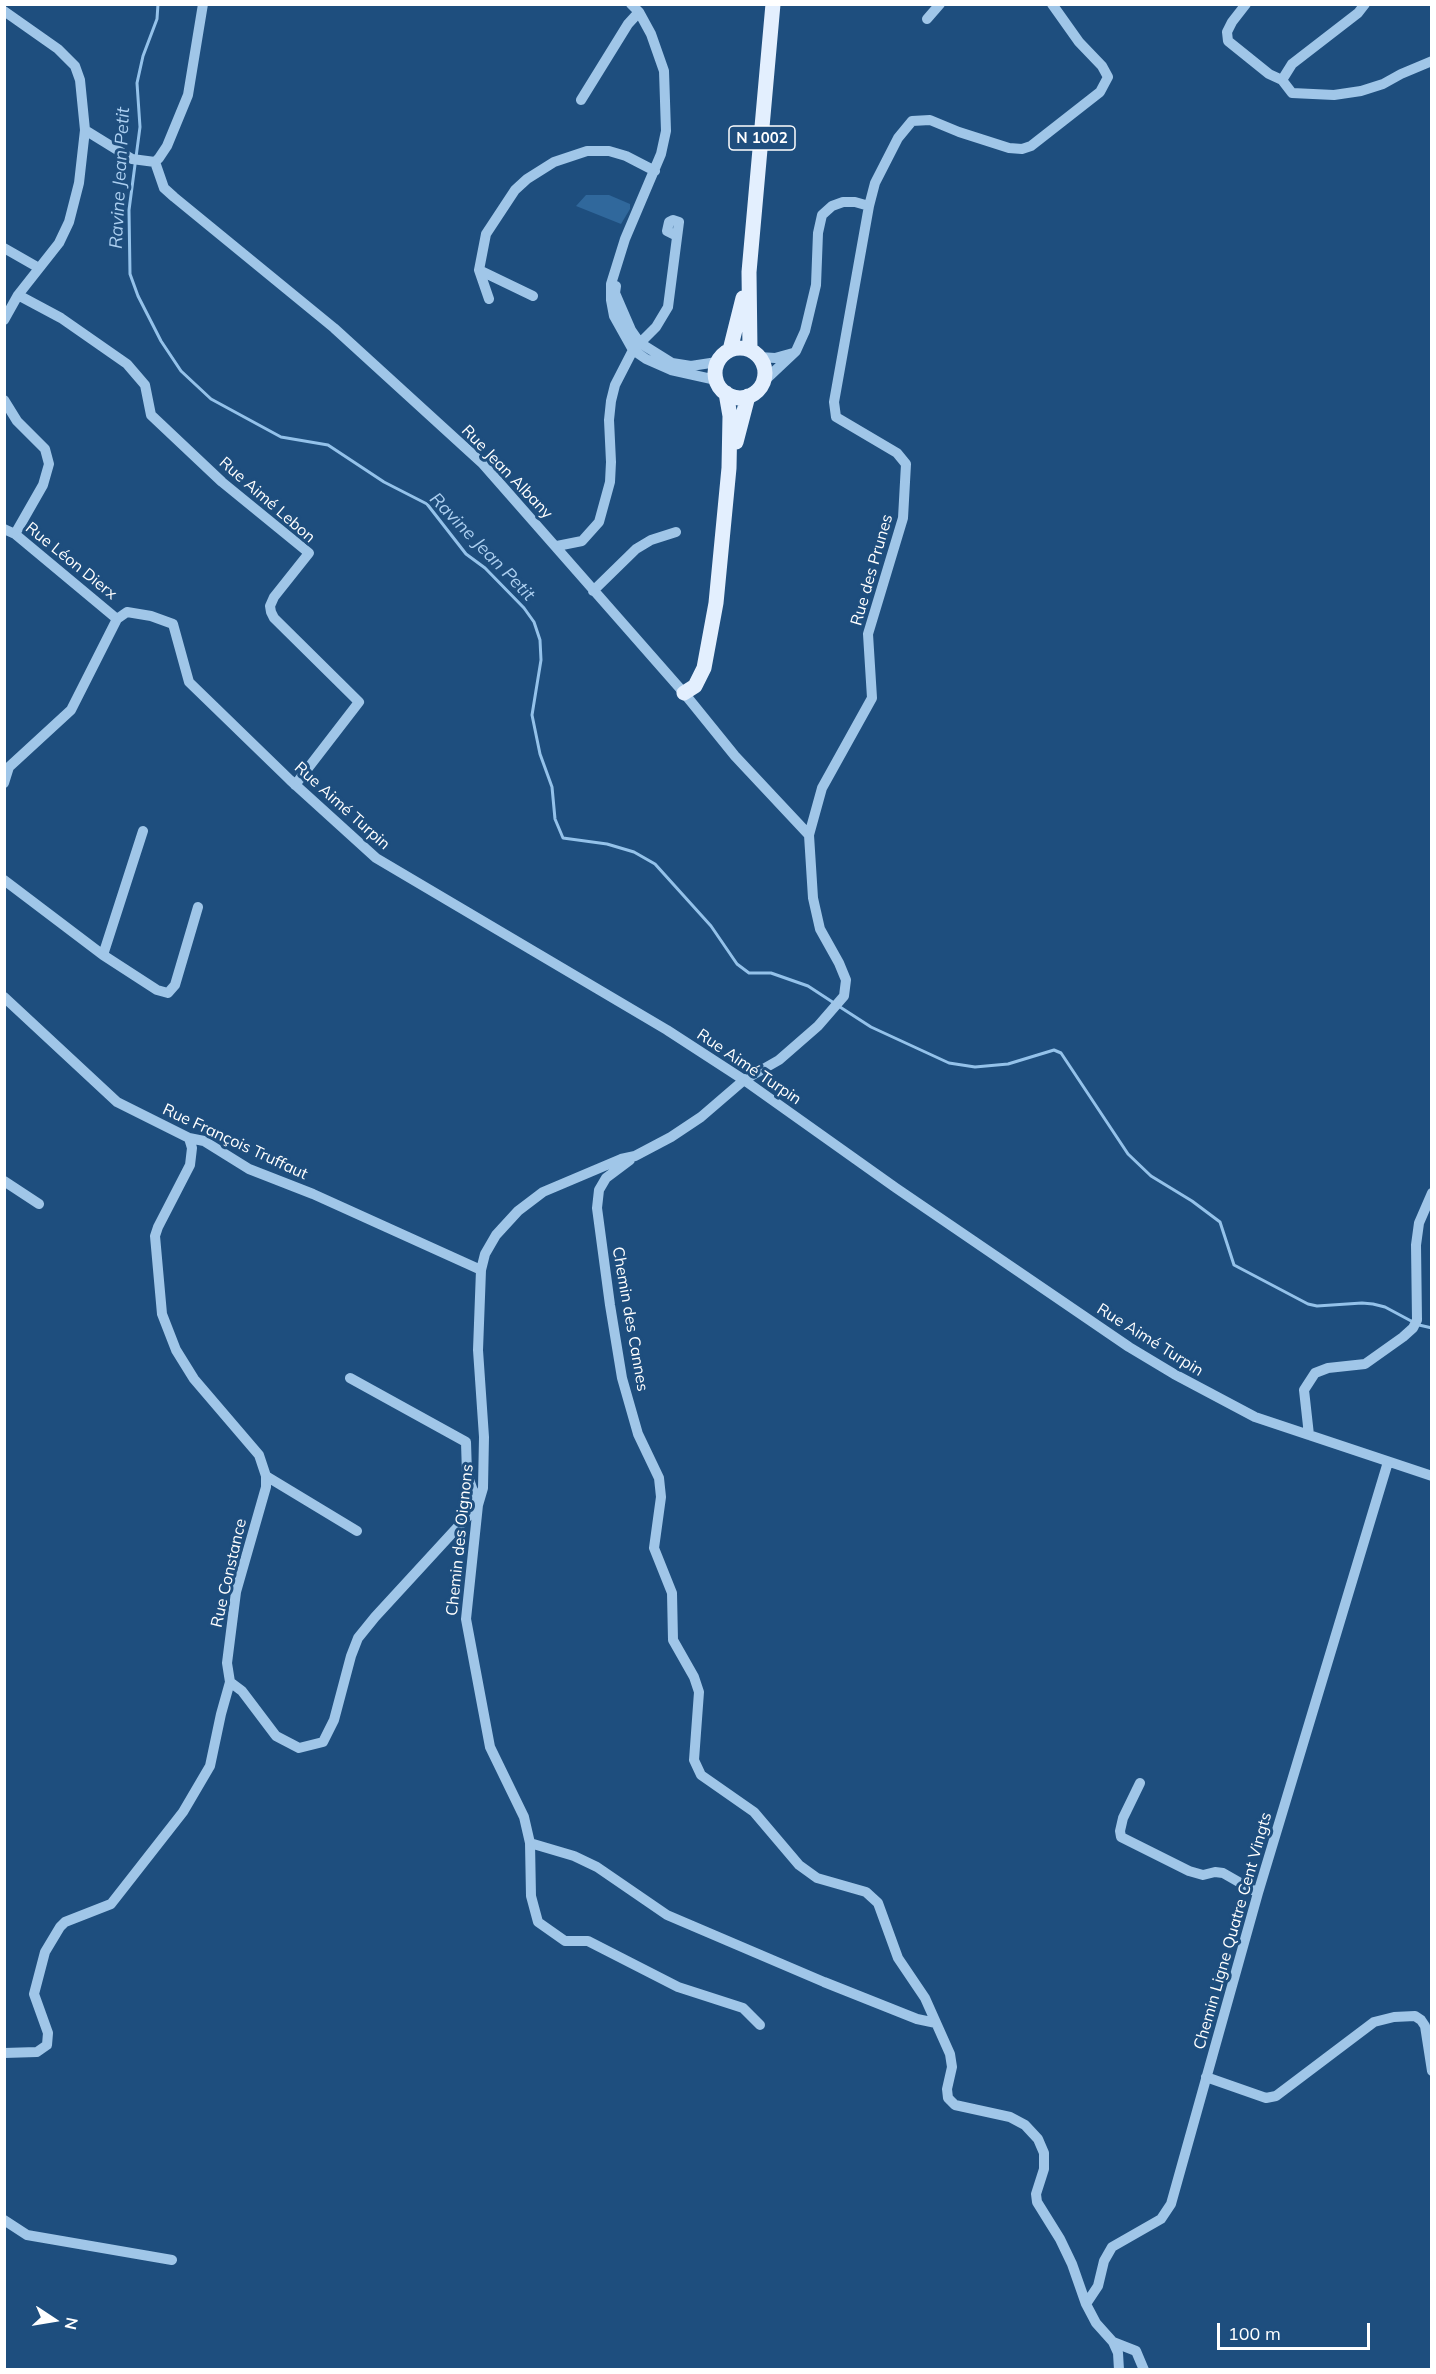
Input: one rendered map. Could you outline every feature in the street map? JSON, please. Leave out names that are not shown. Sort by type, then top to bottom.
[{"type":"main road","name":"N 1002","points":[[730,350],[749,272],[773,4]]},
{"type":"main road","name":"N 1002","points":[[749,272],[754,353]]},
{"type":"main road","points":[[740,348],[754,353],[764,367],[759,389],[748,396],[733,397],[726,393],[716,380],[717,362],[730,350],[740,348]]},
{"type":"main road","points":[[684,693],[695,686],[704,668],[716,603],[729,468],[730,416],[726,393]]},
{"type":"main road","points":[[729,468],[748,396]]},
{"type":"street","points":[[85,130],[132,159],[151,162],[167,146],[188,95],[203,4]]},
{"type":"street","points":[[927,19],[940,4]]},
{"type":"street","name":"Rue des Prunes","points":[[744,1080],[779,1060],[818,1026],[844,996],[846,980],[820,929],[813,898],[809,835],[822,788],[872,698],[868,634],[903,518],[906,464],[897,453],[836,417],[834,402],[875,183],[898,138],[912,121],[930,120],[958,132],[1009,148],[1022,149],[1030,146],[1100,92],[1108,77],[1102,66],[1079,42],[1052,4]]},
{"type":"street","points":[[1246,4],[1227,32],[1228,41],[1269,74],[1282,80],[1292,93],[1343,94],[1361,91],[1383,84],[1431,62]]},
{"type":"street","points":[[1282,80],[1292,64],[1358,13],[1365,4]]},
{"type":"street","points":[[581,100],[635,8]]},
{"type":"street","points":[[635,8],[659,54],[666,86],[666,130],[655,171],[625,239],[617,266],[615,293],[636,346],[671,370],[716,380]]},
{"type":"street","points":[[4,11],[58,49],[75,66],[80,80],[85,130],[82,163],[72,213],[59,243],[18,295],[5,317]]},
{"type":"street","points":[[489,299],[479,270],[486,234],[505,204],[527,179],[554,162],[577,153],[609,151],[636,159],[655,171]]},
{"type":"street","name":"Rue Jean Albany","points":[[151,162],[164,188],[334,328],[482,463],[684,693],[735,756],[809,835]]},
{"type":"street","points":[[762,383],[796,351],[805,331],[816,285],[818,233],[822,215],[832,206],[843,202],[855,202],[869,207]]},
{"type":"street","points":[[557,546],[582,541],[599,522],[610,482],[609,420],[615,385],[636,346],[656,327],[668,307],[677,236]]},
{"type":"street","points":[[4,248],[39,268]]},
{"type":"street","points":[[479,270],[533,296]]},
{"type":"street","name":"Rue Aimé Lebon","points":[[18,295],[61,318],[127,364],[145,385],[151,415],[222,482],[309,553],[274,597],[270,606],[271,612],[274,618],[359,702],[295,785]]},
{"type":"street","points":[[636,346],[672,363],[691,366],[717,362]]},
{"type":"street","points":[[754,353],[774,358],[796,351]]},
{"type":"street","points":[[4,400],[17,421],[45,449],[49,464],[43,485],[10,532]]},
{"type":"street","name":"Rue Léon Dierx","points":[[10,532],[117,619]]},
{"type":"street","points":[[594,591],[636,549],[651,540],[676,532]]},
{"type":"street","name":"Rue Aimé Turpin","points":[[117,619],[127,612],[151,616],[173,624],[189,682],[295,785],[376,858],[667,1030],[744,1080],[896,1188],[1129,1347],[1255,1417],[1431,1476]]},
{"type":"street","points":[[4,783],[9,767],[71,710],[117,619]]},
{"type":"street","points":[[103,956],[143,831]]},
{"type":"street","points":[[4,880],[103,956],[157,990],[168,993],[176,985],[198,907]]},
{"type":"street","name":"Rue François Truffaut","points":[[4,997],[117,1102],[189,1138],[204,1141],[249,1169],[313,1194],[482,1270]]},
{"type":"street","name":"Chemin des Oignons","points":[[744,1080],[701,1117],[671,1137],[635,1156],[621,1159],[543,1192],[518,1211],[496,1235],[485,1254],[482,1270],[478,1350],[484,1437],[483,1488],[478,1505],[466,1619],[490,1747],[524,1817],[530,1843],[531,1896],[538,1922],[565,1941],[588,1941],[678,1987],[743,2008],[760,2025]]},
{"type":"street","points":[[189,1138],[192,1148],[190,1165],[155,1236],[162,1314],[176,1350],[194,1379],[259,1455],[266,1476],[357,1530]]},
{"type":"street","name":"Chemin des Cannes","points":[[635,1156],[606,1178],[599,1190],[597,1208],[622,1378],[638,1434],[659,1478],[661,1497],[654,1548],[672,1593],[673,1640],[694,1677],[699,1692],[694,1760],[701,1774],[754,1812],[799,1865],[817,1878],[866,1892],[878,1903],[898,1959],[925,1998],[950,2054],[952,2067],[947,2089],[948,2098],[955,2105],[1010,2117],[1025,2125],[1038,2139],[1044,2153],[1044,2169],[1036,2194],[1037,2202],[1060,2239],[1072,2264],[1086,2304]]},
{"type":"street","points":[[4,1181],[39,1204]]},
{"type":"street","points":[[1309,1436],[1304,1390],[1315,1373],[1328,1368],[1365,1364],[1415,1324],[1416,1245],[1419,1223],[1431,1193]]},
{"type":"street","points":[[230,1682],[242,1691],[276,1736],[299,1748],[323,1743],[334,1720],[358,1638],[478,1505],[467,1474],[466,1442],[350,1378]]},
{"type":"street","name":"Chemin Ligne Quatre Cent Vingts","points":[[1086,2304],[1098,2286],[1104,2261],[1112,2247],[1161,2219],[1171,2204],[1258,1893],[1388,1462]]},
{"type":"street","name":"Rue Constance","points":[[4,2053],[37,2052],[47,2045],[48,2033],[34,1994],[45,1952],[65,1922],[111,1904],[183,1812],[210,1767],[230,1682],[227,1663],[236,1592],[266,1487],[266,1476]]},
{"type":"street","points":[[1140,1783],[1122,1818],[1121,1837],[1189,1871],[1203,1875],[1215,1872],[1223,1874],[1258,1893]]},
{"type":"street","points":[[530,1843],[574,1856],[597,1867],[667,1915],[855,1995],[917,2019],[936,2023]]},
{"type":"street","points":[[1206,2077],[1266,2098],[1276,2096],[1374,2022],[1394,2017],[1415,2016],[1425,2026],[1431,2071]]},
{"type":"street","points":[[4,2220],[27,2235],[172,2260]]},
{"type":"street","points":[[1086,2304],[1096,2323],[1113,2342],[1118,2353],[1119,2370]]},
{"type":"street","points":[[1113,2342],[1136,2351],[1144,2370]]},
{"type":"shaded area","points":[[586,195],[609,195],[630,204],[630,209],[621,224],[576,206]]},
{"type":"waterway","name":"Ravine Jean Petit","points":[[158,4],[157,19],[143,56],[137,83],[140,127],[129,210],[130,274],[138,296],[161,341],[181,371],[211,399],[281,437],[328,445],[384,482],[427,504],[466,554],[485,568],[524,608],[534,622],[540,640],[541,660],[532,715],[540,754],[552,787],[555,819],[563,838],[607,844],[634,852],[655,864],[711,926],[737,964],[749,973],[771,973],[808,986],[834,1003]]},
{"type":"waterway","name":"Ravine Jean Petit","points":[[840,1007],[871,1027],[949,1063],[975,1067],[1008,1064],[1054,1050],[1061,1053],[1128,1154],[1151,1176],[1192,1201],[1220,1222],[1234,1265],[1308,1304],[1317,1306],[1373,1304],[1385,1307],[1413,1322]]},
{"type":"waterway","name":"Ravine Jean Petit","points":[[1419,1325],[1432,1328]]}]
